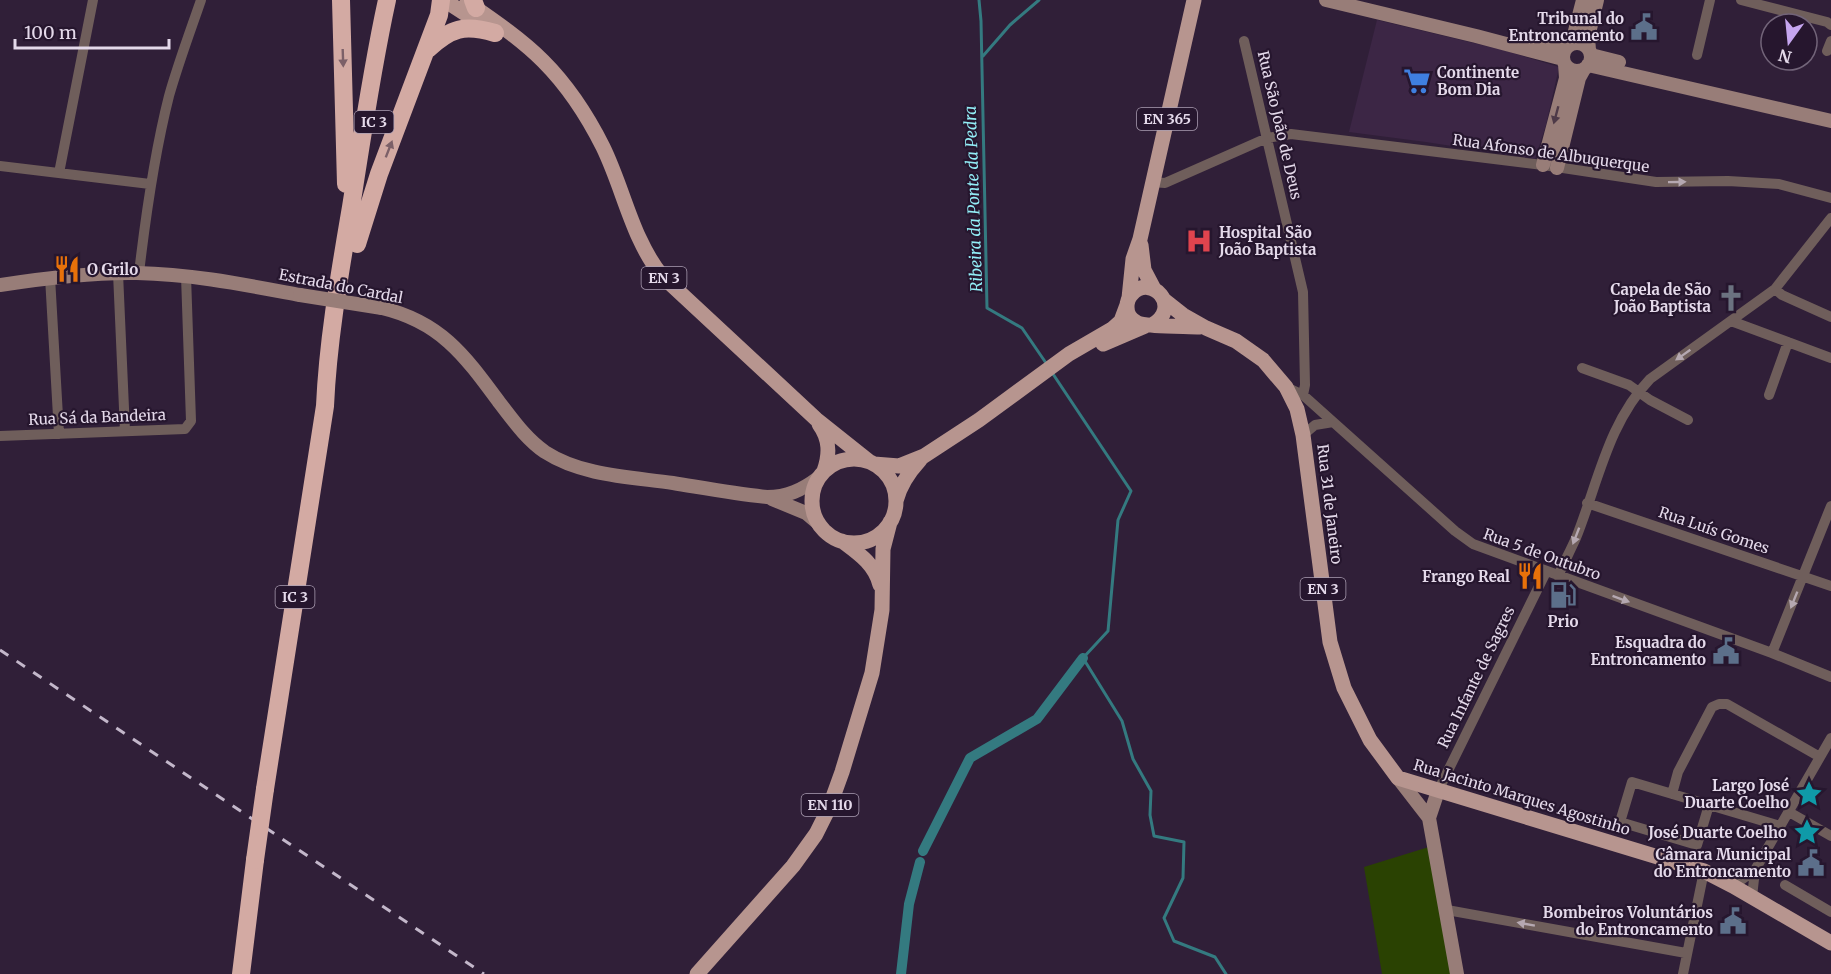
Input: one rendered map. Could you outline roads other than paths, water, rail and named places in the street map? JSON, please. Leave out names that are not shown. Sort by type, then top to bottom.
[{"type":"highway","points":[[341,0],[352,237]]},
{"type":"highway","name":"IC 3","points":[[352,237],[374,64],[387,0]]},
{"type":"highway","name":"IC 3","points":[[241,974],[255,860],[325,406],[327,370],[365,180],[396,0]]},
{"type":"highway","points":[[352,237],[379,174],[443,0]]},
{"type":"highway","points":[[426,50],[442,36],[457,29],[475,28],[495,33]]},
{"type":"main road","name":"EN 3","points":[[443,0],[495,33],[571,95]]},
{"type":"main road","name":"EN 365","points":[[1128,302],[1133,259],[1140,239],[1194,0]]},
{"type":"main road","name":"EN 3","points":[[471,3],[542,59],[562,81],[603,147],[641,244],[654,267],[676,291],[816,419],[884,471],[891,481],[896,503]]},
{"type":"main road","name":"EN 365","points":[[1140,239],[1144,270],[1159,295]]},
{"type":"main road","points":[[1147,287],[1159,295],[1165,308],[1159,321],[1148,325],[1137,324],[1131,319],[1128,313],[1128,302],[1133,292],[1147,287]]},
{"type":"main road","name":"EN 3","points":[[1159,295],[1183,315],[1236,341],[1263,360],[1286,387]]},
{"type":"main road","name":"EN 3","points":[[821,475],[835,463],[848,459],[899,466],[924,456],[1112,329],[1121,321],[1128,302]]},
{"type":"main road","name":"EN 3","points":[[1070,358],[1148,325],[1206,328]]},
{"type":"main road","name":"Rua 31 de Janeiro","points":[[1286,387],[1297,409],[1303,435],[1330,642],[1344,688],[1370,740],[1398,778]]},
{"type":"main road","name":"EN 3","points":[[816,419],[824,431],[828,445],[828,461],[813,489],[811,501],[813,513],[819,524]]},
{"type":"main road","name":"EN 3","points":[[890,522],[901,487],[924,456]]},
{"type":"main road","points":[[842,541],[857,543],[869,540],[883,531],[890,522]]},
{"type":"main road","points":[[882,596],[883,549],[890,522]]},
{"type":"main road","points":[[819,524],[827,533],[854,549],[873,568],[879,580],[882,596]]},
{"type":"main road","name":"EN 110","points":[[697,974],[793,866],[826,815],[843,772],[868,691],[877,651],[882,596]]},
{"type":"main road","name":"Rua Jacinto Marques Agostinho","points":[[1398,778],[1704,871],[1829,942]]},
{"type":"street","points":[[59,173],[93,0]]},
{"type":"street","points":[[138,273],[150,184],[170,95],[201,0]]},
{"type":"street","points":[[1326,0],[1499,42],[1566,54]]},
{"type":"street","points":[[1364,0],[1566,54]]},
{"type":"street","points":[[1550,167],[1566,78],[1566,54],[1574,35],[1583,0]]},
{"type":"street","points":[[1550,167],[1588,60],[1587,37],[1597,0]]},
{"type":"street","points":[[1697,55],[1710,0]]},
{"type":"street","points":[[1741,0],[1827,22],[1831,25]]},
{"type":"street","name":"Rua São João de Deus","points":[[1244,41],[1303,292],[1305,385],[1303,395]]},
{"type":"street","points":[[1566,54],[1578,43],[1582,44],[1588,60]]},
{"type":"street","points":[[1566,54],[1571,70],[1580,70],[1588,60]]},
{"type":"street","points":[[1588,60],[1831,112]]},
{"type":"street","points":[[1588,60],[1831,121]]},
{"type":"street","name":"Rua Afonso de Albuquerque","points":[[1152,182],[1165,183],[1267,138],[1291,134],[1656,182],[1728,181],[1779,184],[1831,198]]},
{"type":"street","points":[[0,166],[150,184]]},
{"type":"street","points":[[1558,576],[1576,537],[1602,459],[1637,392],[1650,379],[1775,289],[1831,218]]},
{"type":"street","points":[[118,273],[125,431]]},
{"type":"street","name":"Estrada do Cardal","points":[[0,285],[50,277],[138,273],[186,276],[382,308],[416,319],[448,340],[465,357],[516,424],[538,447],[558,459],[575,466],[610,474],[758,496]]},
{"type":"street","name":"Rua Sá da Bandeira","points":[[0,436],[185,429],[191,422],[186,276]]},
{"type":"street","points":[[50,277],[59,434]]},
{"type":"street","points":[[1775,289],[1782,295],[1831,317]]},
{"type":"street","points":[[1731,321],[1831,358]]},
{"type":"street","points":[[1769,395],[1788,342]]},
{"type":"street","points":[[1582,368],[1629,385],[1650,400],[1688,420]]},
{"type":"street","name":"Rua 5 de Outubro","points":[[1286,387],[1303,395],[1455,531],[1473,544],[1772,653],[1831,677]]},
{"type":"street","points":[[1303,435],[1316,425],[1334,422]]},
{"type":"street","points":[[758,496],[777,497],[793,494],[821,475]]},
{"type":"street","points":[[758,496],[798,508],[819,524]]},
{"type":"street","name":"Rua Luís Gomes","points":[[1587,503],[1831,586]]},
{"type":"street","points":[[1772,653],[1828,519],[1831,506]]},
{"type":"street","name":"Rua Infante de Sagres","points":[[1459,973],[1429,818],[1438,791],[1546,572]]},
{"type":"street","points":[[1671,794],[1678,772],[1712,707],[1719,704],[1727,704],[1820,757]]},
{"type":"street","points":[[1752,897],[1755,870],[1831,738]]},
{"type":"street","name":"Rua 31 de Janeiro","points":[[1398,778],[1429,818]]},
{"type":"street","points":[[1709,805],[1697,845],[1620,822],[1632,782],[1780,826]]},
{"type":"street","points":[[1789,812],[1831,837]]},
{"type":"street","points":[[1733,886],[1755,870]]},
{"type":"street","points":[[1683,974],[1704,871]]},
{"type":"street","points":[[1785,885],[1831,912]]},
{"type":"street","points":[[1447,910],[1686,953]]},
{"type":"waterway","name":"Ribeira da Ponte da Pedra","points":[[979,0],[987,308],[1022,328],[1046,363]]},
{"type":"waterway","points":[[983,56],[1010,25],[1039,0]]},
{"type":"waterway","name":"Ribeira da Ponte da Pedra","points":[[1051,371],[1131,491],[1118,520],[1108,631],[1083,658],[1122,721],[1133,759],[1151,791],[1150,815],[1154,836],[1184,842],[1183,878],[1164,918],[1174,941],[1215,957],[1226,974]]},
{"type":"waterway","points":[[923,851],[970,758],[1037,719],[1083,658]]},
{"type":"waterway","points":[[901,974],[909,904],[920,862]]},
{"type":"railway","points":[[0,650],[484,974]]},
{"type":"place","name":"Tribunal do Entroncamento","points":[[1644,27]]},
{"type":"place","name":"Continente Bom Dia","points":[[1417,81]]},
{"type":"place","name":"Hospital São João Baptista","points":[[1199,241]]},
{"type":"place","name":"O Grilo","points":[[67,269]]},
{"type":"place","name":"Capela de São João Baptista","points":[[1731,298]]},
{"type":"place","name":"Frango Real","points":[[1530,576]]},
{"type":"place","name":"Prio","points":[[1563,595]]},
{"type":"place","name":"Esquadra do Entroncamento","points":[[1726,651]]},
{"type":"place","name":"Largo José Duarte Coelho","points":[[1809,794]]},
{"type":"place","name":"José Duarte Coelho","points":[[1807,832]]},
{"type":"place","name":"Câmara Municipal do Entroncamento","points":[[1811,863]]},
{"type":"place","name":"Bombeiros Voluntários do Entroncamento","points":[[1733,921]]}]
